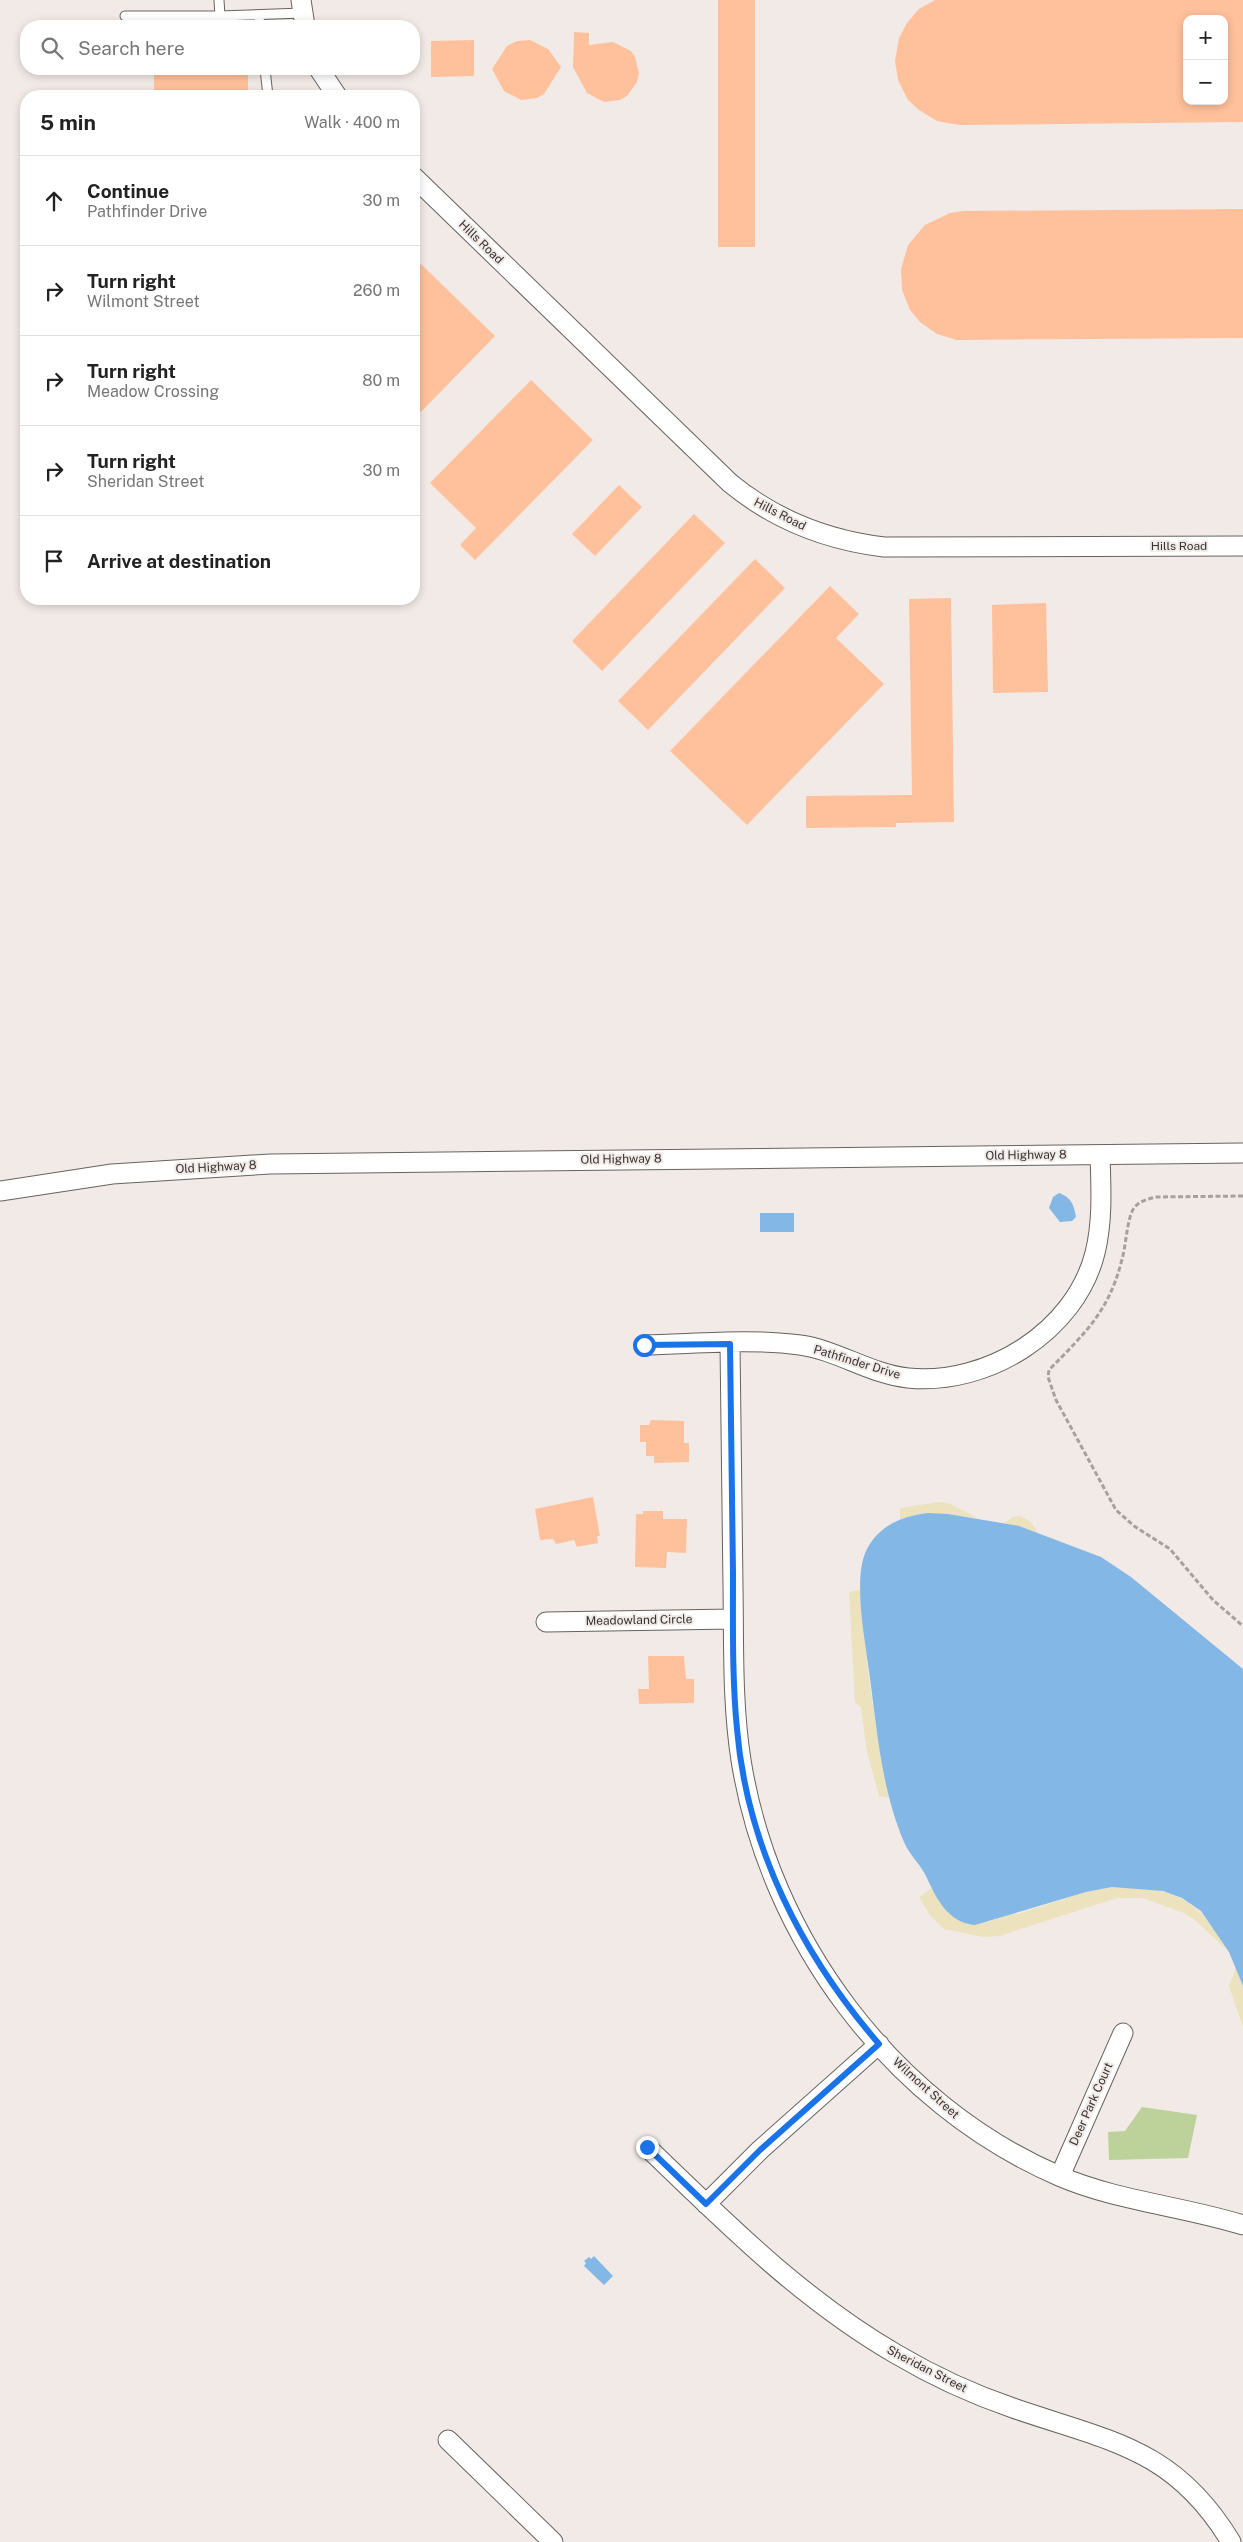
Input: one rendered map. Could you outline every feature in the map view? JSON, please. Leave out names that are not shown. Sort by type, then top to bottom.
[{"type":"street","points":[[324,75],[333,90]]},
{"type":"street","name":"Hills Road","points":[[420,183],[730,483],[764,509],[798,525],[841,540],[890,547],[1243,546]]},
{"type":"street","name":"Old Highway 8","points":[[0,1192],[112,1174],[270,1164],[1243,1153]]},
{"type":"street","name":"Pathfinder Drive","points":[[644,1345],[730,1344],[802,1346],[880,1372],[907,1378],[936,1379],[957,1376],[992,1366],[1026,1346],[1052,1324],[1086,1277],[1095,1253],[1099,1230],[1100,1155]]},
{"type":"street","name":"Wilmont Street","points":[[730,1344],[733,1619],[735,1704],[739,1748],[749,1801],[766,1855],[783,1899],[806,1944],[842,2000],[879,2044],[912,2078],[962,2120],[1010,2152],[1060,2176],[1117,2195],[1243,2225]]},
{"type":"street","name":"Meadowland Circle","points":[[546,1622],[733,1619]]},
{"type":"street","name":"Deer Park Court","points":[[1060,2176],[1123,2033]]},
{"type":"street","points":[[706,2204],[760,2150],[879,2044]]},
{"type":"street","name":"Sheridan Street","points":[[647,2147],[706,2204],[791,2281],[849,2325],[910,2362],[981,2396],[1100,2435],[1150,2458],[1176,2476],[1197,2495],[1216,2518],[1231,2542]]},
{"type":"street","points":[[448,2440],[553,2542]]},
{"type":"lane","points":[[219,0],[220,16]]},
{"type":"lane","points":[[125,16],[259,16],[303,13]]},
{"type":"lane","points":[[259,16],[259,20]]},
{"type":"lane","points":[[266,75],[267,90]]},
{"type":"path","points":[[1243,1196],[1156,1197],[1144,1200],[1136,1205],[1130,1216],[1121,1264],[1097,1318],[1086,1333],[1049,1370],[1048,1377],[1056,1400],[1116,1510],[1134,1526],[1170,1549],[1213,1600],[1243,1626]]},
{"type":"green space","points":[[1142,2107],[1197,2115],[1188,2158],[1109,2160],[1108,2132],[1125,2131]]},
{"type":"sand","points":[[938,1502],[948,1503],[978,1518],[928,1513],[900,1519],[900,1508]]},
{"type":"sand","points":[[1020,1516],[1031,1522],[1038,1533],[1004,1523],[1013,1517]]},
{"type":"sand","points":[[860,1590],[871,1695],[890,1798],[879,1796],[867,1752],[861,1708],[855,1702],[849,1592]]},
{"type":"sand","points":[[1112,1887],[1152,1889],[1182,1899],[1194,1907],[1206,1919],[1229,1952],[1195,1920],[1184,1913],[1143,1898],[1117,1898],[999,1936],[984,1937],[944,1929],[930,1915],[919,1897],[932,1888],[948,1913],[989,1922],[1086,1892]]},
{"type":"sand","points":[[1236,1968],[1243,1986],[1243,2027],[1229,1986]]},
{"type":"water","points":[[1059,1193],[1069,1199],[1073,1205],[1076,1217],[1072,1221],[1060,1222],[1049,1208],[1053,1197]]},
{"type":"water","points":[[760,1213],[794,1213],[794,1232],[760,1232]]},
{"type":"water","points":[[918,1514],[948,1514],[1019,1526],[1101,1557],[1131,1577],[1243,1669],[1243,1986],[1229,1952],[1201,1911],[1182,1898],[1163,1891],[1112,1887],[1086,1892],[975,1925],[956,1919],[943,1907],[923,1870],[906,1846],[890,1801],[878,1736],[860,1593],[862,1563],[871,1542],[892,1524]]},
{"type":"water","points":[[594,2256],[613,2276],[604,2285],[584,2266],[586,2263],[584,2261]]},
{"type":"building","points":[[718,0],[755,0],[755,247],[718,247]]},
{"type":"building","points":[[935,0],[1243,0],[1243,122],[959,125],[937,121],[919,110],[908,100],[898,80],[895,61],[899,38],[907,23],[919,9]]},
{"type":"building","points":[[574,32],[589,33],[589,45],[613,42],[631,51],[635,57],[639,73],[637,82],[627,96],[620,100],[604,102],[587,93],[573,67]]},
{"type":"building","points":[[474,40],[474,76],[431,77],[431,41]]},
{"type":"building","points":[[530,40],[548,49],[561,67],[544,94],[537,98],[521,100],[504,91],[492,69],[507,46],[517,41]]},
{"type":"building","points":[[154,75],[248,75],[248,90],[154,90]]},
{"type":"building","points":[[1243,209],[1243,338],[957,340],[937,334],[920,322],[910,310],[902,290],[901,269],[908,245],[925,225],[950,213],[964,211]]},
{"type":"building","points":[[421,264],[495,336],[420,413]]},
{"type":"building","points":[[531,380],[593,440],[475,560],[460,545],[476,528],[430,483]]},
{"type":"building","points":[[619,485],[642,507],[595,556],[572,534]]},
{"type":"building","points":[[694,514],[725,543],[602,671],[572,641]]},
{"type":"building","points":[[755,559],[785,588],[648,730],[618,701]]},
{"type":"building","points":[[830,586],[859,614],[836,638],[884,684],[747,825],[670,751]]},
{"type":"building","points":[[951,598],[954,822],[896,823],[896,827],[806,828],[806,796],[912,795],[909,599]]},
{"type":"building","points":[[1046,603],[1048,692],[993,693],[992,605]]},
{"type":"building","points":[[651,1420],[684,1421],[684,1443],[689,1443],[689,1462],[654,1463],[654,1456],[646,1456],[646,1442],[640,1442],[640,1425],[649,1425]]},
{"type":"building","points":[[593,1497],[600,1536],[597,1536],[598,1543],[577,1547],[574,1540],[556,1544],[553,1539],[540,1540],[535,1509]]},
{"type":"building","points":[[643,1511],[663,1511],[663,1519],[687,1519],[686,1553],[667,1552],[666,1568],[635,1567],[636,1514],[643,1514]]},
{"type":"building","points":[[648,1656],[684,1656],[686,1679],[694,1679],[694,1703],[639,1704],[638,1689],[649,1689]]},
{"type":"route","points":[[644,1345],[730,1344],[735,1704],[744,1778],[749,1801],[766,1855],[790,1914],[806,1944],[842,2000],[879,2044],[760,2150],[706,2204],[647,2147]]}]
